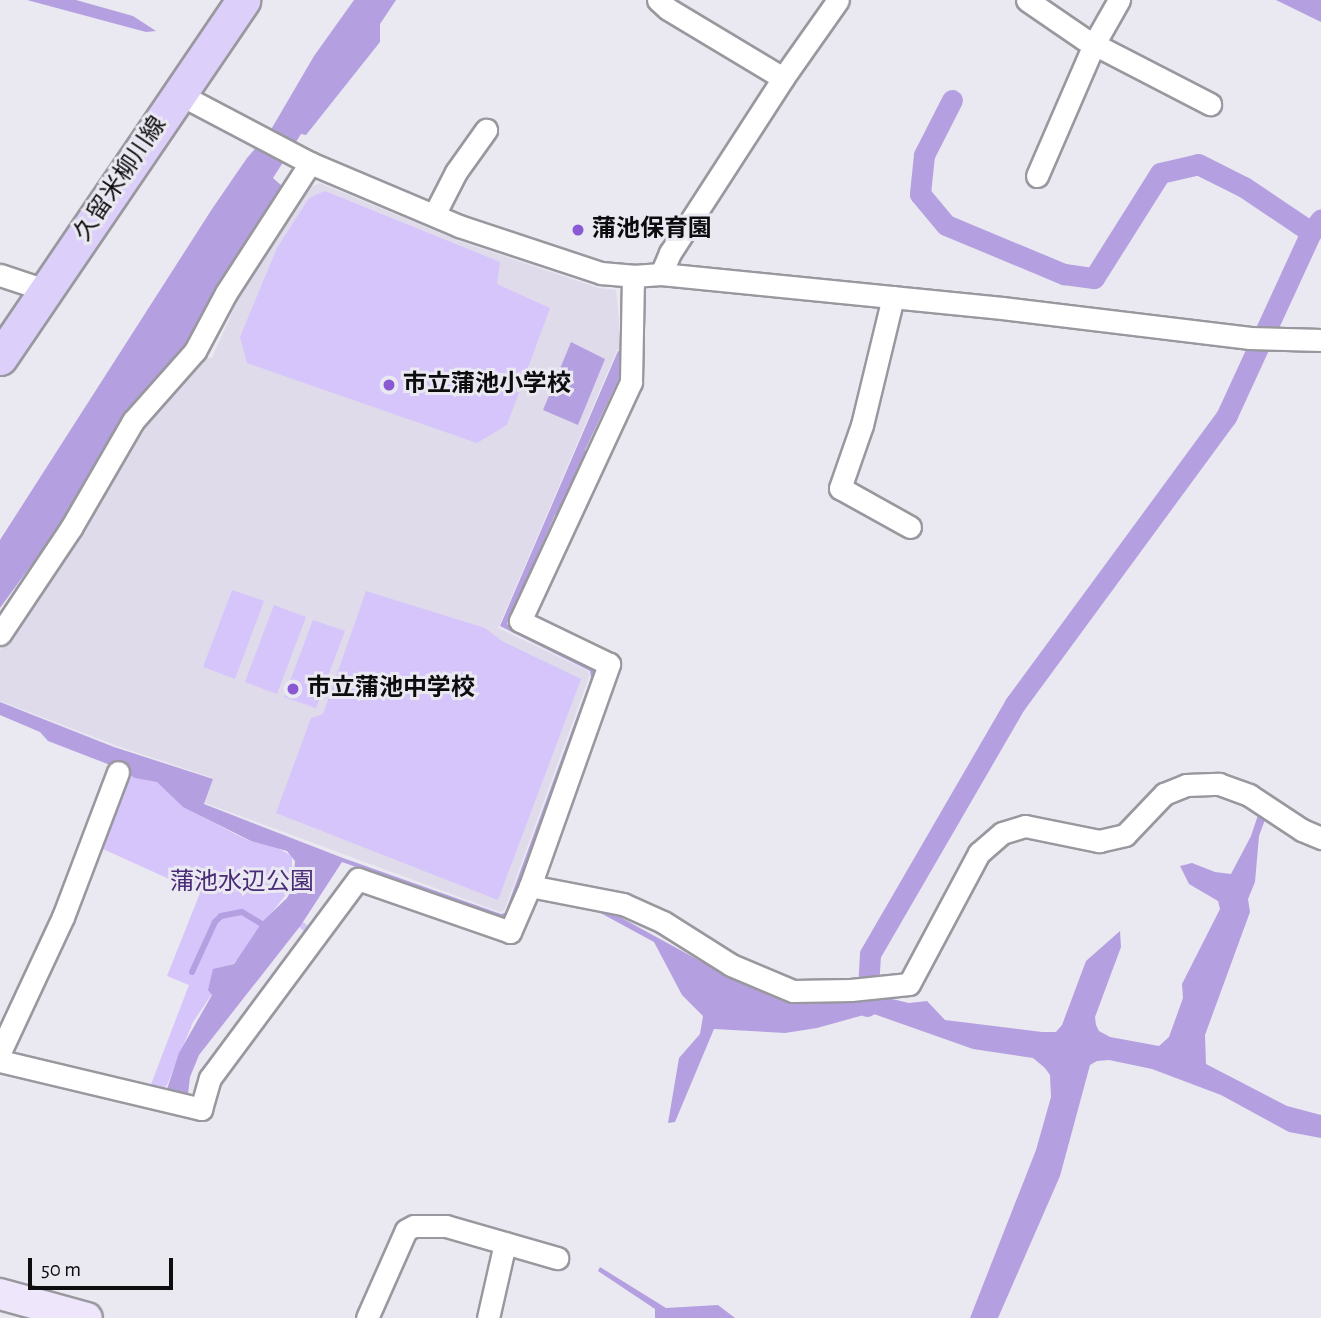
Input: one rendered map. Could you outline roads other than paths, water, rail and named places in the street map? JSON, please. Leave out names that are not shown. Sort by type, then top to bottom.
[{"type":"main road","name":"久留米柳川線","points":[[0,358],[243,0]]},
{"type":"main road","points":[[0,1294],[87,1318]]},
{"type":"street","points":[[658,0],[668,9],[783,78]]},
{"type":"street","points":[[661,274],[670,253],[783,78],[838,0]]},
{"type":"street","points":[[1027,0],[1094,44],[1210,104]]},
{"type":"street","points":[[1037,176],[1094,44],[1119,0]]},
{"type":"street","points":[[179,94],[302,159],[434,215],[601,273],[633,276],[661,274],[893,297],[1250,338],[1321,340]]},
{"type":"street","points":[[434,215],[456,172],[485,130]]},
{"type":"street","points":[[0,634],[71,528],[133,421],[195,351],[302,159]]},
{"type":"street","points":[[0,275],[45,290]]},
{"type":"street","points":[[0,1061],[201,1109],[210,1078],[358,878],[510,932],[530,886],[609,664],[520,621],[631,382],[633,276]]},
{"type":"street","points":[[893,297],[862,425],[840,488],[910,527]]},
{"type":"street","points":[[0,1052],[63,917],[118,772]]},
{"type":"street","points":[[530,886],[623,904],[663,922],[731,965],[793,991],[851,990],[908,984],[979,853],[1002,833],[1025,826],[1099,841],[1125,835],[1164,794],[1186,785],[1219,784],[1249,795],[1302,830],[1321,838]]},
{"type":"street","points":[[367,1318],[406,1230],[414,1226],[446,1226],[556,1258]]},
{"type":"street","points":[[488,1318],[505,1243]]},
{"type":"waterway","points":[[952,100],[924,155],[920,194],[946,225],[1064,274],[1094,278],[1160,173],[1198,164],[1244,187],[1311,232]]},
{"type":"waterway","points":[[867,1006],[870,954],[1015,704],[1226,417],[1311,232],[1321,219]]},
{"type":"waterway","points":[[192,972],[215,922],[221,916],[242,912],[269,928]]},
{"type":"place","name":"蒲池保育園","points":[[578,230]]},
{"type":"place","name":"市立蒲池小学校","points":[[389,385]]},
{"type":"place","name":"市立蒲池中学校","points":[[293,689]]},
{"type":"park label","name":"蒲池水辺公園","points":[[242,883]]}]
